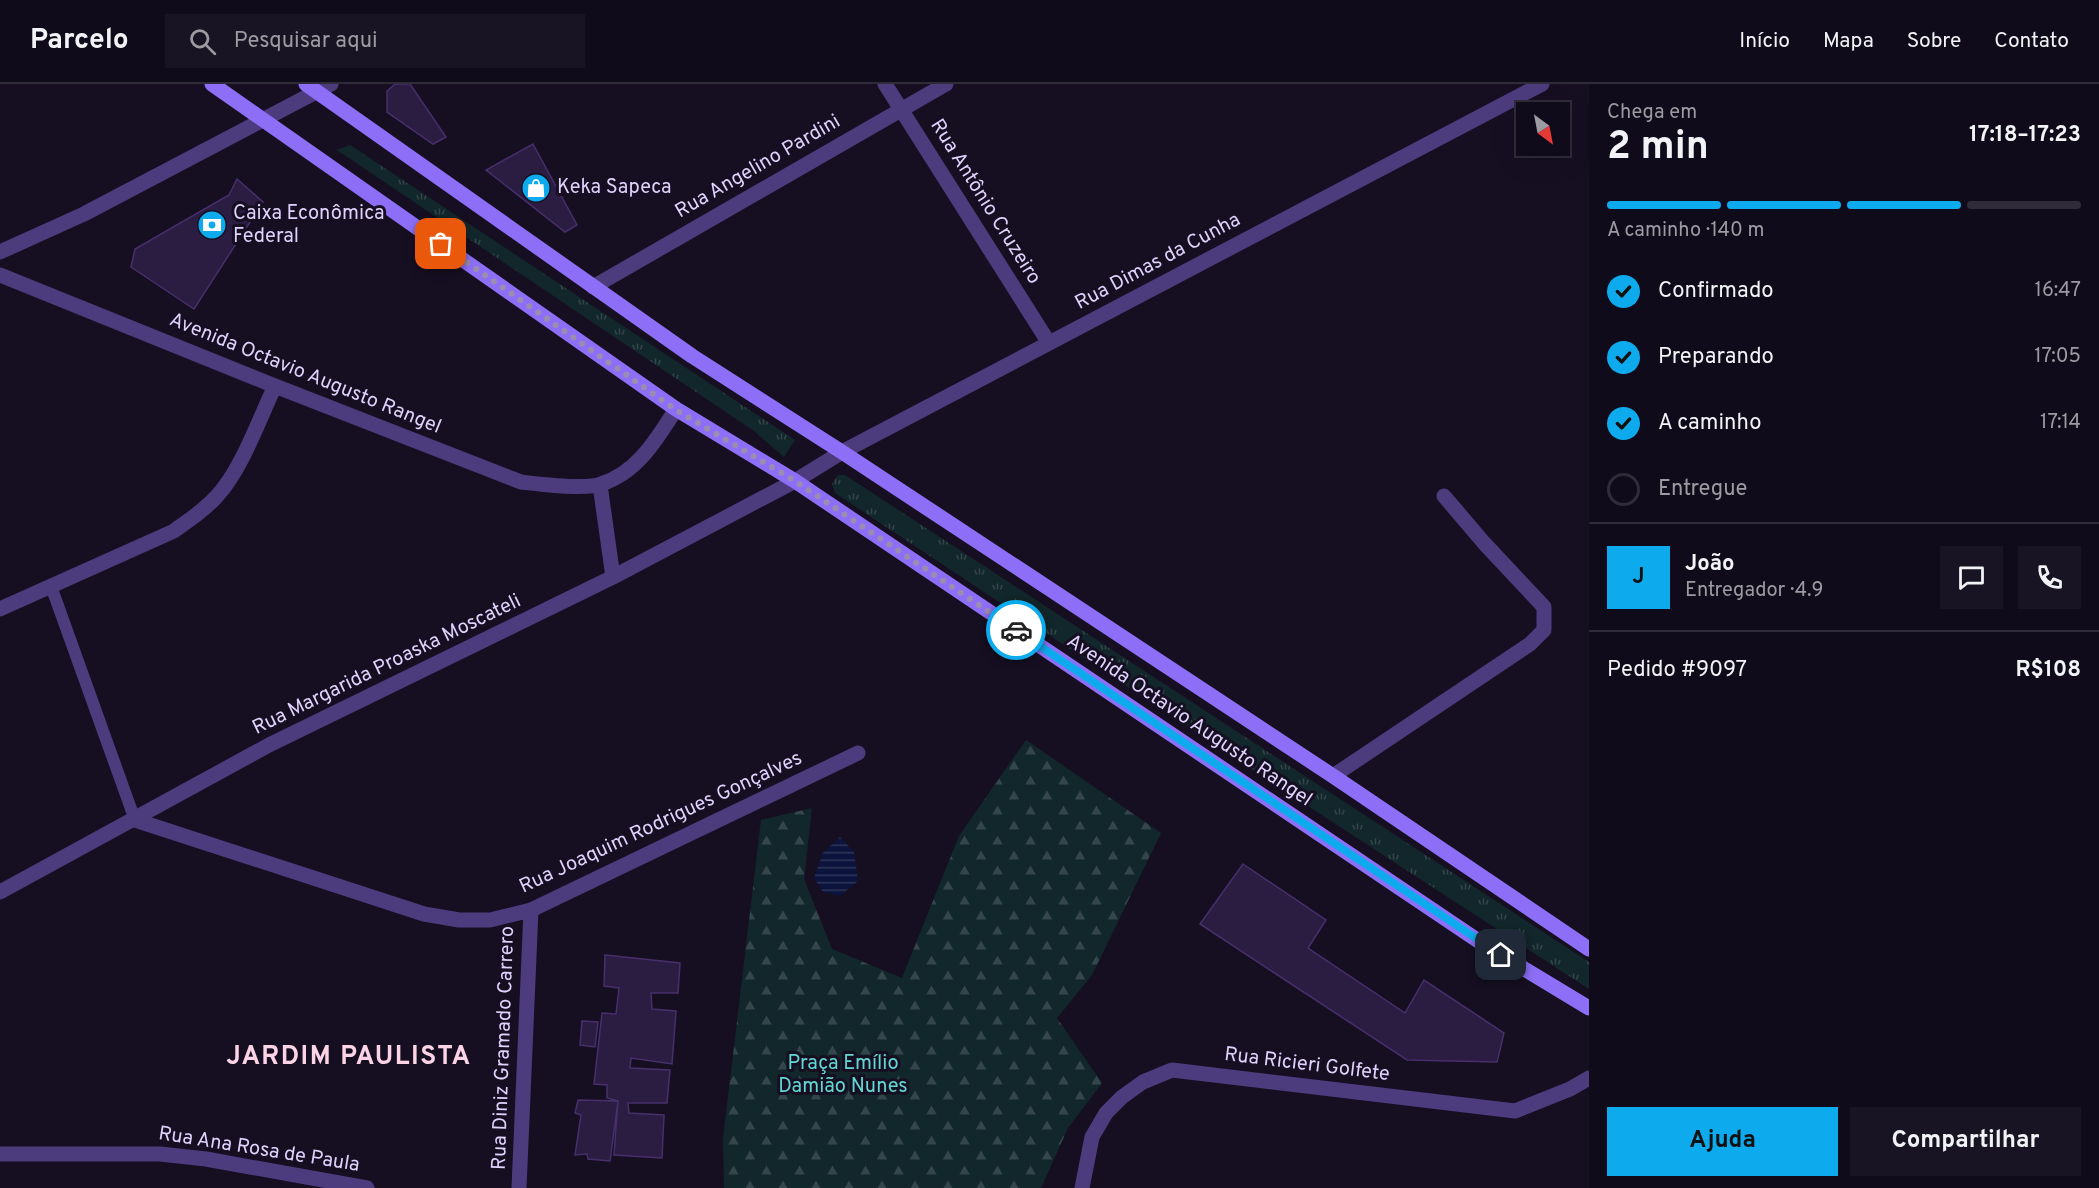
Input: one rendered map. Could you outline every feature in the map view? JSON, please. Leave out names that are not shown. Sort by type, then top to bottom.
[{"type":"main road","name":"Avenida Octavio Augusto Rangel","points":[[212,84],[676,410],[795,481],[1483,944],[1589,1008]]},
{"type":"main road","name":"Avenida Octavio Augusto Rangel","points":[[311,88],[692,356],[842,452],[1333,776],[1589,949]]},
{"type":"street","points":[[0,252],[84,214],[265,120],[311,88],[331,84]]},
{"type":"street","name":"Rua Antônio Cruzeiro","points":[[885,84],[1049,343]]},
{"type":"street","name":"Rua Angelino Pardini","points":[[593,287],[946,84]]},
{"type":"street","name":"Rua Dimas da Cunha","points":[[795,481],[842,452],[1542,84]]},
{"type":"street","name":"Avenida Octavio Augusto Rangel","points":[[0,275],[521,482],[543,485],[600,485]]},
{"type":"street","points":[[0,609],[174,531],[196,515],[217,496],[232,476],[275,386]]},
{"type":"street","points":[[613,577],[600,485],[627,470],[652,448],[676,410]]},
{"type":"street","name":"Rua Margarida Proaska Moscateli","points":[[0,892],[269,745],[613,577],[795,481]]},
{"type":"street","points":[[1333,776],[1530,644],[1544,630],[1544,607],[1444,496]]},
{"type":"street","name":"Rua Joaquim Rodrigues Gonçalves","points":[[135,820],[424,914],[459,920],[490,920],[531,910],[858,753]]},
{"type":"street","name":"Rua Diniz Gramado Carrero","points":[[519,1188],[531,910]]},
{"type":"street","name":"Rua Ricieri Golfete","points":[[1082,1188],[1092,1137],[1106,1113],[1122,1097],[1143,1082],[1172,1070],[1515,1111],[1570,1089],[1589,1078]]},
{"type":"street","name":"Rua Ana Rosa de Paula","points":[[0,1155],[160,1154],[326,1184],[367,1188]]},
{"type":"lane","points":[[51,586],[135,820]]},
{"type":"green space","points":[[350,145],[795,440],[784,457],[754,431],[337,150]]},
{"type":"green space","points":[[838,475],[845,475],[1589,962],[1589,989],[1245,765],[835,493],[832,484]]},
{"type":"green space","name":"Praça Emílio Damião Nunes","points":[[1026,740],[1161,833],[1092,975],[1057,1018],[1102,1083],[1068,1128],[1041,1188],[724,1188],[723,1139],[761,820],[812,808],[804,879],[832,949],[902,978],[959,836]]},
{"type":"shaded area","points":[[840,837],[854,852],[858,881],[840,896],[823,892],[814,878],[823,853]]},
{"type":"building","points":[[395,84],[410,84],[446,137],[433,144],[387,112],[387,91]]},
{"type":"building","points":[[533,144],[577,225],[565,232],[486,170]]},
{"type":"building","name":"Caixa Econômica Federal","points":[[237,179],[263,202],[194,309],[131,267],[135,249],[229,195]]},
{"type":"building","points":[[1243,864],[1326,920],[1308,948],[1405,1013],[1424,980],[1504,1033],[1497,1062],[1407,1060],[1200,924]]},
{"type":"building","points":[[605,955],[680,963],[678,993],[651,993],[652,1009],[676,1011],[672,1064],[631,1058],[630,1068],[670,1070],[667,1103],[628,1103],[629,1113],[664,1115],[662,1158],[614,1155],[618,1101],[607,1098],[607,1085],[594,1084],[602,1013],[616,1014],[619,988],[604,986]]},
{"type":"building","points":[[582,1021],[598,1022],[595,1047],[580,1045]]},
{"type":"building","points":[[578,1100],[618,1101],[610,1161],[588,1159],[587,1154],[575,1155],[581,1115],[575,1113]]},
{"type":"way so far","points":[[441,244],[676,410],[795,481],[1016,630]]},
{"type":"place","name":"Keka Sapeca","points":[[536,188]]},
{"type":"place","name":"Caixa Econômica Federal","points":[[212,225]]},
{"type":"district","name":"JARDIM PAULISTA","points":[[349,1057]]},
{"type":"route","points":[[1016,630],[1501,955]]}]
